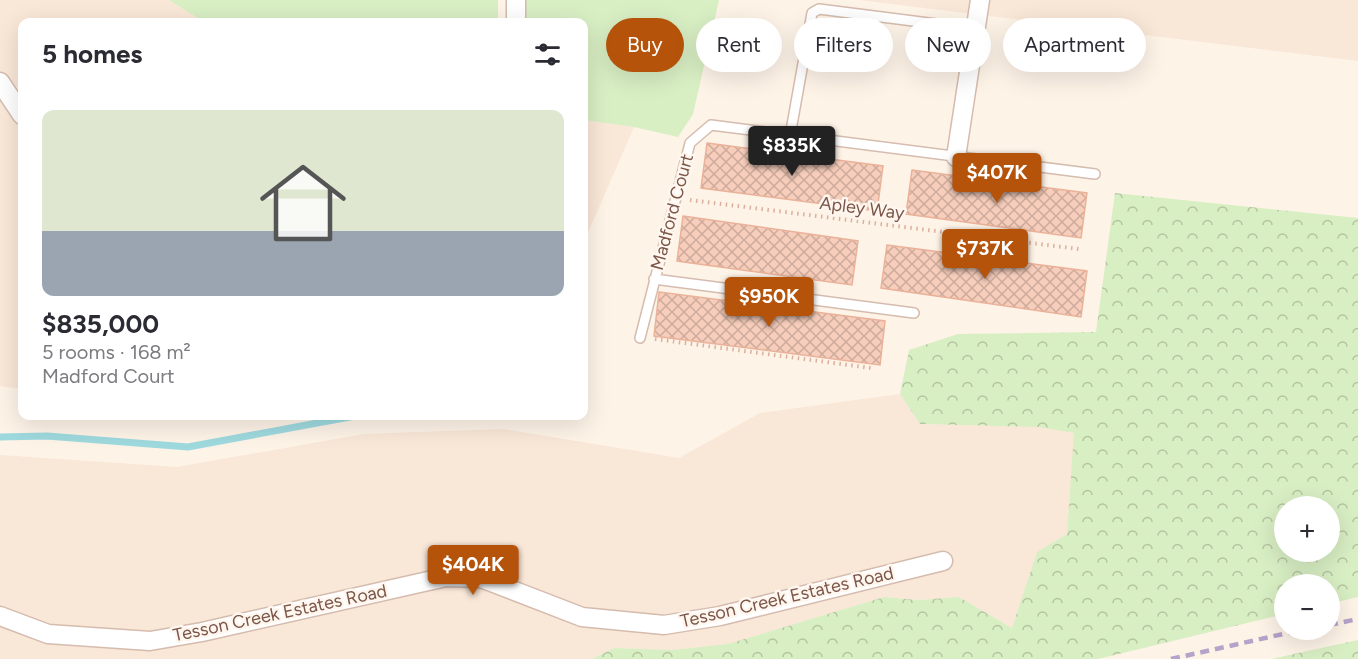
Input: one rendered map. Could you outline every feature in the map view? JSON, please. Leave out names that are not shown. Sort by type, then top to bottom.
[{"type":"street","points":[[516,0],[516,18]]},
{"type":"street","points":[[978,18],[980,0]]},
{"type":"street","points":[[956,157],[969,72]]},
{"type":"street","points":[[0,82],[18,109]]},
{"type":"street","name":"Tesson Creek Estates Road","points":[[0,616],[48,634],[150,641],[202,632],[447,577],[481,578],[582,617],[664,625],[720,616],[943,561]]},
{"type":"lane","points":[[790,136],[812,13],[819,9],[905,20]]},
{"type":"lane","name":"Madford Court","points":[[640,338],[690,143],[711,125],[1095,174]]},
{"type":"lane","points":[[654,279],[914,313]]},
{"type":"path","name":"Apley Way","points":[[676,199],[1079,249]]},
{"type":"path","points":[[640,338],[871,368]]},
{"type":"shaded area","points":[[0,0],[169,0],[198,18],[18,18],[18,388],[0,386]]},
{"type":"shaded area","points":[[859,0],[1358,0],[1358,61],[1146,35],[1146,18],[1006,18]]},
{"type":"shaded area","points":[[588,121],[634,127],[588,233]]},
{"type":"shaded area","points":[[900,394],[920,424],[1038,427],[1075,433],[1067,534],[1037,552],[1012,628],[959,597],[918,600],[884,597],[728,644],[672,650],[614,648],[592,659],[0,659],[0,455],[177,467],[364,434],[503,429],[679,458],[760,413]]},
{"type":"green space","points":[[169,0],[498,0],[498,18],[198,18]]},
{"type":"green space","points":[[526,0],[719,0],[715,18],[696,18],[696,72],[703,72],[693,114],[678,137],[634,127],[588,121],[588,18],[526,18]]},
{"type":"green space","points":[[1115,193],[1358,218],[1358,597],[1340,601],[1340,574],[1274,574],[1274,616],[1098,659],[592,659],[614,648],[672,650],[728,644],[884,597],[918,600],[959,597],[1012,628],[1037,552],[1067,534],[1074,433],[1038,427],[920,424],[900,394],[909,350],[958,334],[1096,332]]},
{"type":"green space","points":[[1358,640],[1358,659],[1271,659]]},
{"type":"building","points":[[707,143],[883,166],[877,211],[701,188]]},
{"type":"building","points":[[912,170],[1087,193],[1081,238],[906,214]]},
{"type":"building","points":[[683,216],[858,241],[852,285],[677,261]]},
{"type":"building","points":[[887,245],[1087,271],[1081,317],[881,288]]},
{"type":"building","points":[[659,292],[885,321],[880,365],[654,336]]},
{"type":"waterway","points":[[0,437],[47,436],[188,447],[333,420]]},
{"type":"railway","points":[[1340,623],[1358,619]]},
{"type":"railway","points":[[1171,659],[1274,636]]}]
